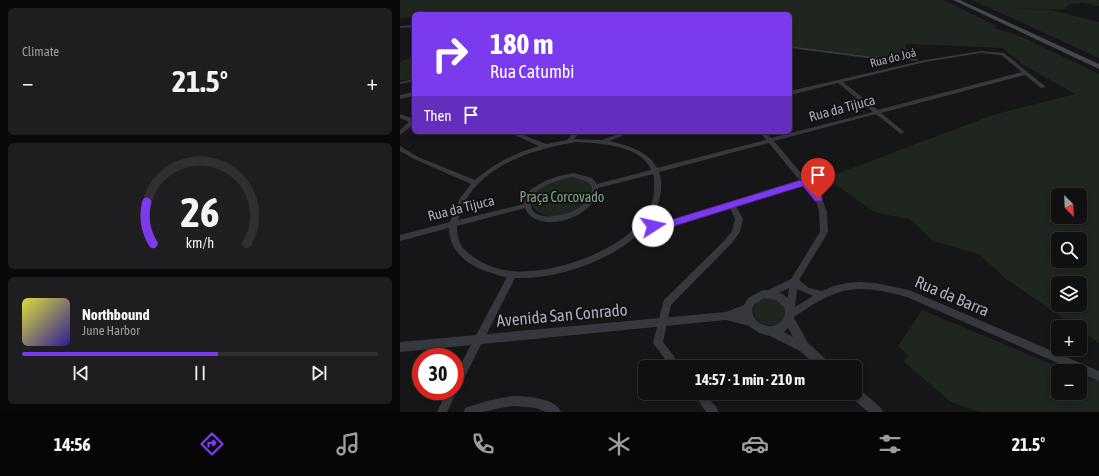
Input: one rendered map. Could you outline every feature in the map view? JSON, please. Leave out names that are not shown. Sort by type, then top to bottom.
[{"type":"main road","points":[[956,0],[1099,67]]},
{"type":"main road","points":[[964,0],[1099,62]]},
{"type":"street","points":[[400,27],[412,26]]},
{"type":"street","points":[[792,47],[898,60],[926,61]]},
{"type":"street","name":"Rua do Joá","points":[[792,93],[966,53],[994,52],[1002,54],[1025,73]]},
{"type":"street","points":[[898,60],[906,66]]},
{"type":"street","points":[[1025,73],[1043,87]]},
{"type":"street","name":"Rua da Tijuca","points":[[595,186],[1025,73]]},
{"type":"street","points":[[400,83],[412,80]]},
{"type":"street","points":[[840,82],[901,132]]},
{"type":"street","points":[[792,88],[800,91]]},
{"type":"street","points":[[400,96],[412,94]]},
{"type":"street","points":[[400,116],[412,121]]},
{"type":"street","points":[[400,133],[412,124]]},
{"type":"street","points":[[515,134],[544,146]]},
{"type":"street","points":[[569,141],[574,134]]},
{"type":"street","points":[[604,141],[624,134]]},
{"type":"street","points":[[765,134],[818,199],[823,212],[824,232],[794,281],[790,314],[782,328],[770,331]]},
{"type":"street","points":[[569,141],[604,141],[628,147],[649,161],[658,177],[659,190],[656,203],[644,224],[623,243],[592,260],[559,271],[538,274],[513,274],[489,270],[472,262],[461,253],[454,240],[453,223],[458,204],[475,183],[490,171],[505,161],[544,146],[569,141]]},
{"type":"street","points":[[400,148],[407,153],[475,183]]},
{"type":"street","points":[[400,155],[407,153]]},
{"type":"street","points":[[562,176],[582,177],[590,180],[595,186],[593,199],[587,206],[568,216],[556,219],[541,217],[530,211],[528,205],[534,190],[542,184],[562,176]]},
{"type":"street","points":[[644,224],[653,226],[671,223],[804,182]]},
{"type":"street","name":"Rua da Tijuca","points":[[400,238],[453,223],[528,205]]},
{"type":"street","points":[[671,360],[658,343],[667,303],[714,257],[736,232],[739,219],[732,205]]},
{"type":"street","points":[[464,368],[513,274]]},
{"type":"street","points":[[794,281],[769,294],[757,296],[748,308],[748,316],[750,322],[762,330],[770,331],[804,347],[818,360]]},
{"type":"street","points":[[794,281],[801,288],[810,292],[822,294]]},
{"type":"street","name":"Rua da Barra","points":[[790,314],[822,294],[852,285],[869,284],[909,294],[1099,376]]},
{"type":"street","points":[[769,294],[785,300],[804,347]]},
{"type":"street","name":"Avenida San Conrado","points":[[402,348],[479,339],[726,316],[748,308]]},
{"type":"street","name":"Avenida San Conrado","points":[[726,316],[750,322]]},
{"type":"street","points":[[862,398],[877,412]]},
{"type":"street","points":[[442,412],[448,400]]},
{"type":"street","points":[[704,400],[714,412]]},
{"type":"street","points":[[469,412],[501,402],[542,404],[556,412]]},
{"type":"green space","points":[[400,0],[944,0],[995,25],[995,28],[1020,36],[1099,74],[1099,343],[1087,335],[1087,320],[1066,320],[1054,312],[1087,312],[1087,276],[1051,276],[1051,310],[1006,279],[979,254],[933,241],[910,219],[876,213],[826,178],[996,114],[1075,94],[1022,64],[1002,48],[907,44],[905,45],[911,58],[885,58],[792,46],[792,12],[412,12],[412,17],[400,18]]},
{"type":"green space","points":[[972,0],[1099,0],[1099,6],[1083,3],[1069,4],[1064,9],[1014,9],[1051,10],[1099,22],[1099,58]]},
{"type":"green space","points":[[412,57],[412,79],[400,80],[400,62]]},
{"type":"green space","name":"Praça Corcovado","points":[[573,177],[588,181],[593,187],[591,199],[582,206],[572,213],[555,217],[543,215],[533,208],[531,202],[537,191],[542,187]]},
{"type":"green space","points":[[764,297],[769,297],[783,303],[786,316],[774,325],[770,326],[763,324],[755,317],[754,308]]},
{"type":"green space","points":[[922,310],[1051,364],[1051,400],[1087,400],[1087,379],[1099,380],[1099,412],[979,412],[951,402],[904,362],[908,355],[898,346]]},
{"type":"route","points":[[653,226],[671,223],[804,182],[818,199]]}]
